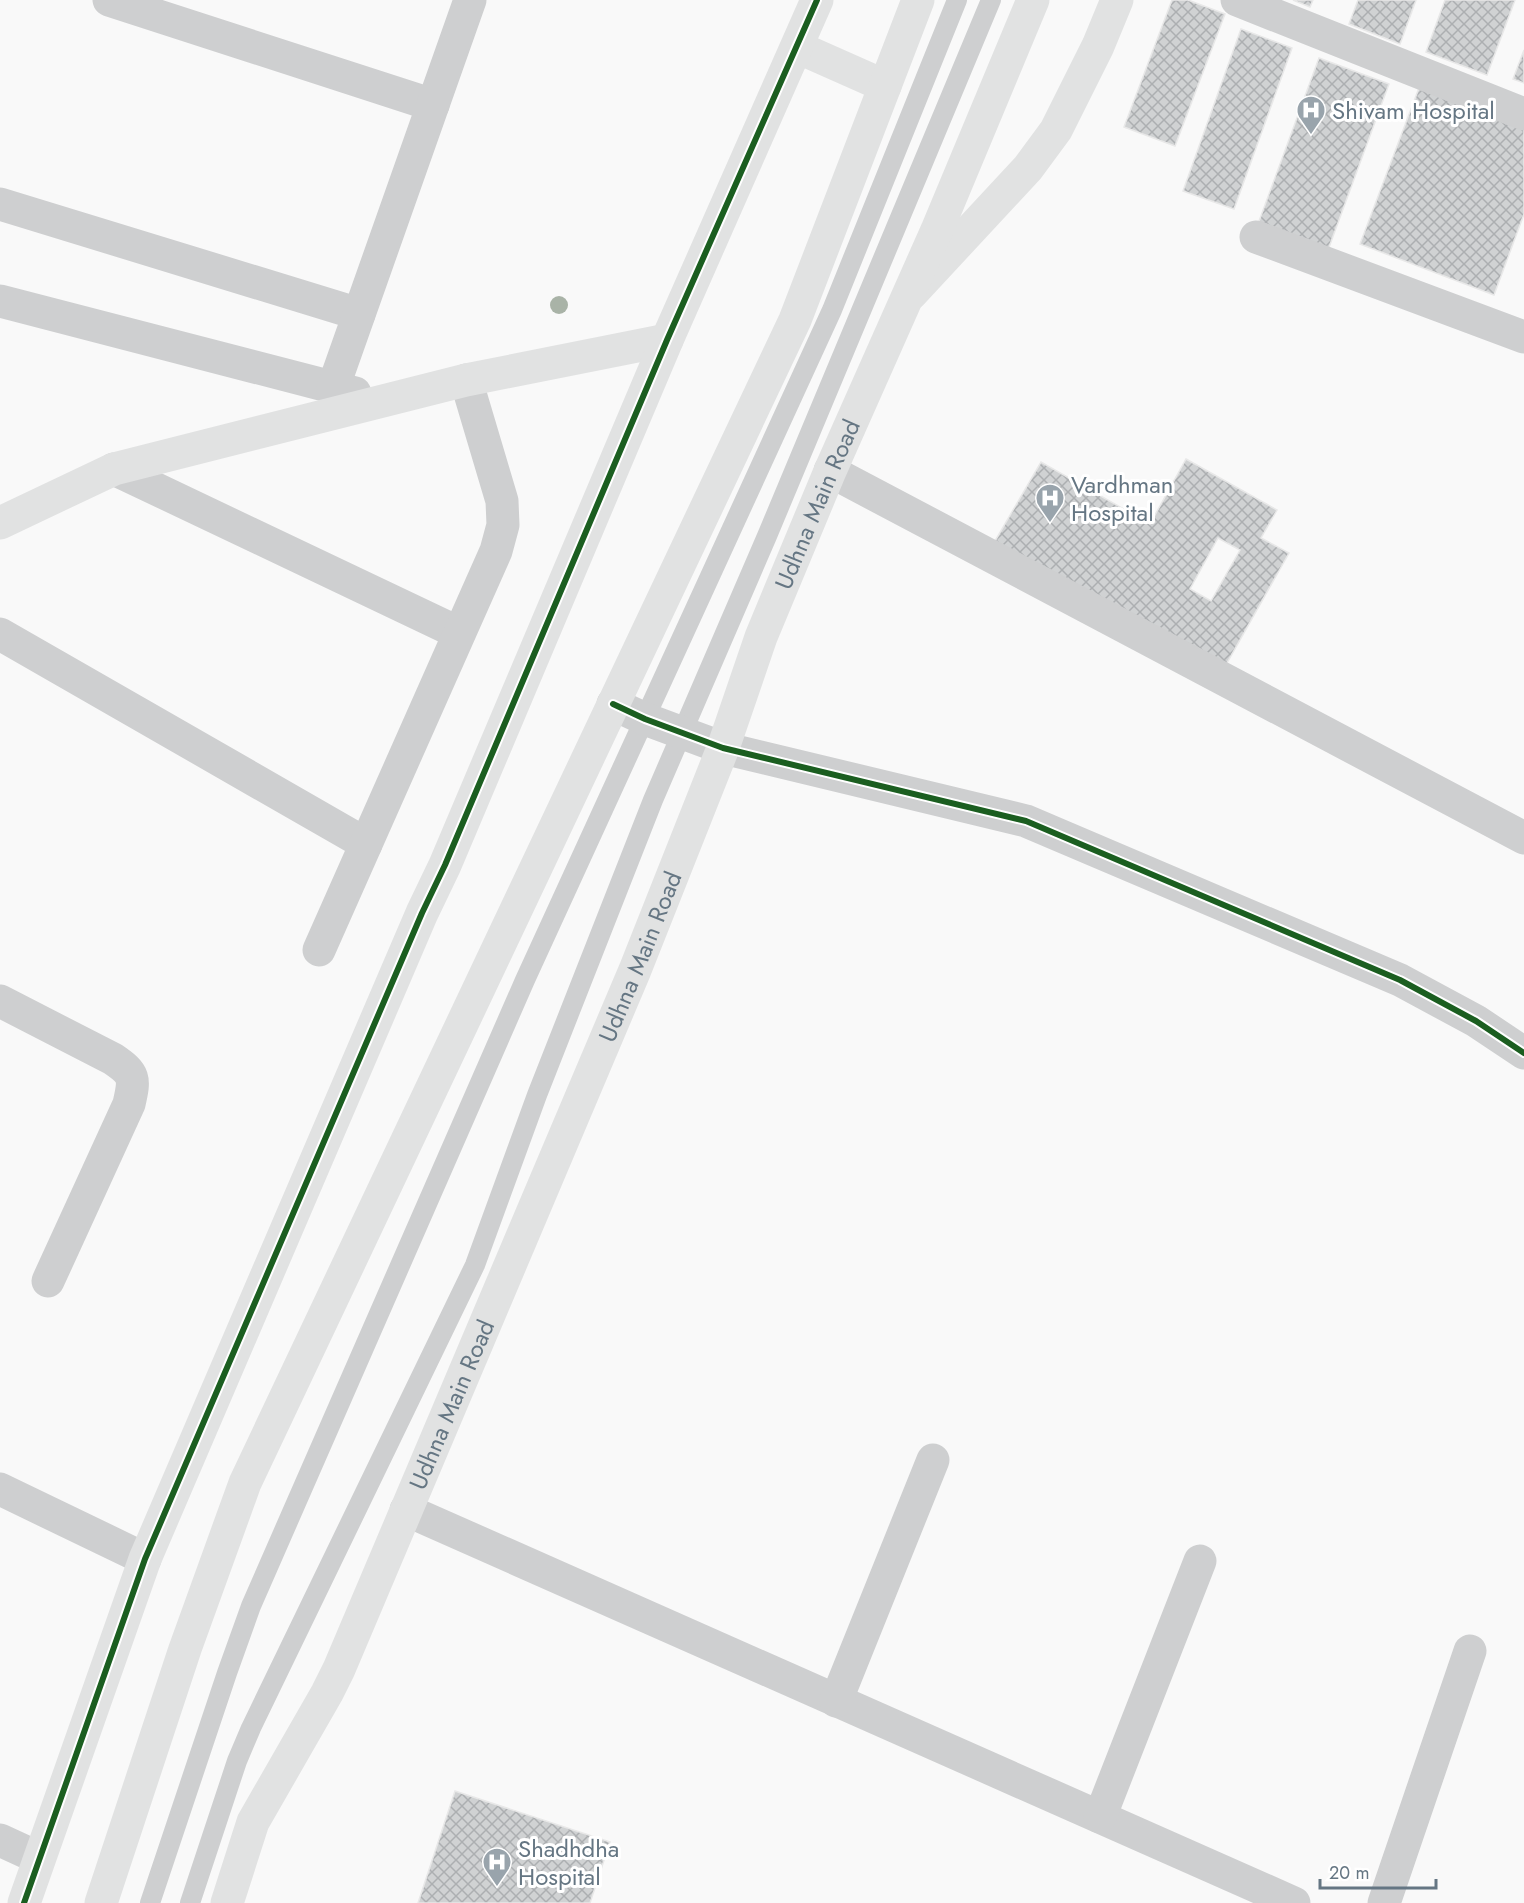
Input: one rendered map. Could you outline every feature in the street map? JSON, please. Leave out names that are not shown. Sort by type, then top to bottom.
[{"type":"main road","points":[[24,1903],[145,1559],[422,913],[445,865],[667,340],[817,0]]},
{"type":"main road","points":[[101,1903],[185,1649],[245,1483],[795,320],[918,0]]},
{"type":"main road","name":"Udhna Main Road","points":[[227,1903],[253,1822],[327,1693],[635,970],[723,748],[761,637],[1033,0]]},
{"type":"main road","points":[[908,297],[1028,168],[1056,130],[1098,46],[1117,0]]},
{"type":"main road","points":[[797,47],[885,86]]},
{"type":"main road","points":[[0,523],[114,469],[466,380],[667,340]]},
{"type":"main road","points":[[242,1903],[253,1822]]},
{"type":"street","points":[[109,0],[433,105]]},
{"type":"street","points":[[333,388],[470,0]]},
{"type":"street","points":[[1237,0],[1524,114]]},
{"type":"street","points":[[0,204],[359,314]]},
{"type":"street","points":[[1256,237],[1524,337]]},
{"type":"street","points":[[0,301],[384,400]]},
{"type":"street","points":[[319,950],[496,550],[503,525],[502,501],[466,380]]},
{"type":"street","points":[[114,469],[459,633]]},
{"type":"street","points":[[830,471],[1524,837]]},
{"type":"street","points":[[0,634],[366,844]]},
{"type":"street","points":[[613,704],[645,719],[723,748],[1026,821],[1400,980],[1476,1021],[1524,1053]]},
{"type":"street","points":[[0,1001],[113,1059],[128,1070],[134,1085],[129,1104],[48,1281]]},
{"type":"street","points":[[836,1701],[933,1460]]},
{"type":"street","points":[[0,1489],[145,1559]]},
{"type":"street","points":[[406,1510],[1294,1903]]},
{"type":"street","points":[[1100,1817],[1200,1561]]},
{"type":"street","points":[[1384,1903],[1470,1651]]},
{"type":"street","points":[[0,1840],[39,1858]]},
{"type":"lane","points":[[150,1903],[251,1606],[525,980],[832,310],[957,0]]},
{"type":"lane","points":[[190,1903],[237,1761],[251,1728],[453,1316],[475,1265],[537,1095],[653,800],[772,525],[992,0]]},
{"type":"building","points":[[1172,0],[1188,0],[1225,14],[1175,146],[1124,127]]},
{"type":"building","points":[[1293,0],[1313,0],[1310,7]]},
{"type":"building","points":[[1358,0],[1416,0],[1400,44],[1349,24]]},
{"type":"building","points":[[1445,0],[1515,0],[1487,75],[1426,52]]},
{"type":"building","points":[[1241,29],[1292,48],[1234,209],[1183,191]]},
{"type":"building","points":[[1524,50],[1524,83],[1513,79]]},
{"type":"building","points":[[1319,58],[1389,84],[1328,250],[1258,224]]},
{"type":"building","points":[[1419,88],[1524,128],[1524,214],[1494,295],[1360,244]]},
{"type":"building","points":[[1186,459],[1277,510],[1261,538],[1289,553],[1223,670],[995,541],[1041,462],[1150,524]],"holes":[[[1218,538],[1240,550],[1211,601],[1190,589]]]},
{"type":"building","points":[[455,1791],[610,1842],[590,1903],[418,1903]]},
{"type":"cycle path","points":[[24,1903],[145,1559],[422,913],[445,865],[667,340],[817,0]]},
{"type":"cycle path","points":[[613,704],[645,719],[723,748],[1026,821],[1400,980],[1476,1021],[1524,1053]]},
{"type":"place","name":"Shivam Hospital","points":[[1311,136]]},
{"type":"place","name":"Vardhman Hospital","points":[[1050,524]]},
{"type":"place","name":"Shadhdha Hospital","points":[[497,1888]]}]
